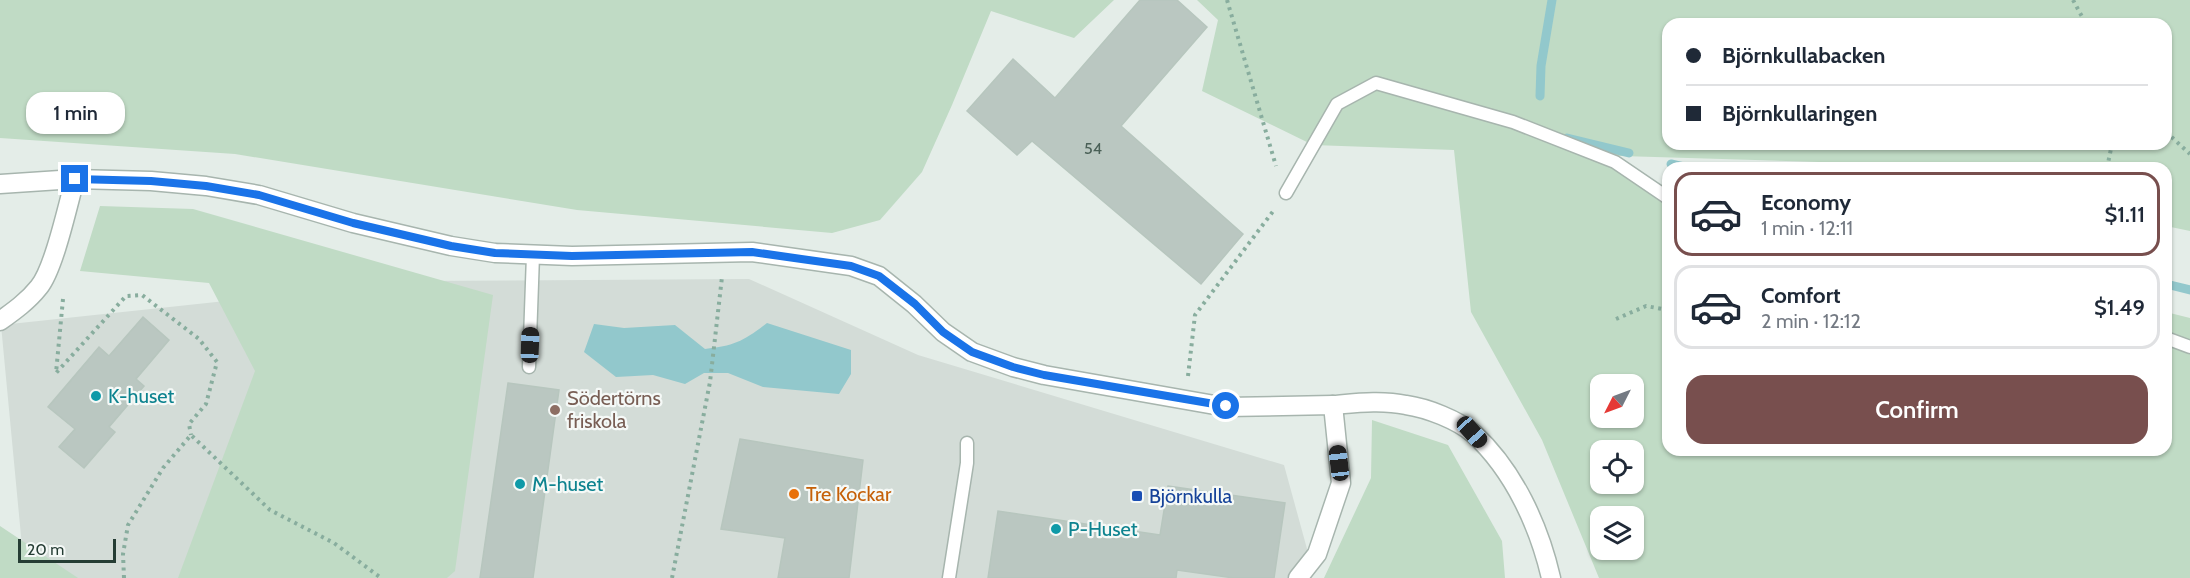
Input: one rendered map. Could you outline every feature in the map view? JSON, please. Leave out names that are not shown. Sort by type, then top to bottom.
[{"type":"street","points":[[0,321],[21,306],[41,285],[52,257],[75,179]]},
{"type":"street","points":[[0,184],[75,179],[151,181],[206,186],[259,195],[353,223],[451,246],[495,253],[572,256],[752,252],[851,266],[879,276],[915,304],[943,332],[972,352],[1013,367],[1044,375],[1226,406],[1333,405],[1374,402],[1406,405],[1439,414],[1472,432],[1497,459],[1525,503],[1544,549],[1551,578]]},
{"type":"street","points":[[1298,578],[1317,554],[1341,483],[1333,405]]},
{"type":"lane","points":[[1286,193],[1337,104],[1376,83],[1513,122],[1615,162],[1662,194]]},
{"type":"lane","points":[[529,367],[533,255]]},
{"type":"lane","points":[[2172,340],[2190,347]]},
{"type":"lane","points":[[949,578],[967,463],[967,443]]},
{"type":"path","points":[[1185,399],[1195,315],[1286,193],[1276,167],[1227,0]]},
{"type":"path","points":[[2073,0],[2083,18]]},
{"type":"path","points":[[2172,138],[2190,154]]},
{"type":"path","points":[[672,578],[710,382],[722,275]]},
{"type":"path","points":[[41,285],[64,300],[56,373],[126,296],[142,295],[199,339],[217,362],[206,404],[189,424],[191,435],[270,510],[334,543],[381,578]]},
{"type":"path","points":[[1616,320],[1646,306],[1662,309]]},
{"type":"path","points":[[124,578],[123,554],[128,525],[163,468],[191,435]]},
{"type":"shaded area","name":"Södertörns friskola","points":[[749,279],[918,355],[1284,465],[1312,567],[1305,578],[25,578],[1,325],[413,281]]},
{"type":"green space","points":[[0,0],[1114,0],[1074,38],[991,11],[922,172],[880,220],[832,233],[577,210],[235,154],[0,138]]},
{"type":"green space","points":[[1197,0],[2190,0],[2190,231],[2172,227],[2172,162],[1819,162],[1588,155],[1662,188],[1662,456],[2172,456],[2172,314],[2190,318],[2190,578],[1599,578],[1592,560],[1644,560],[1644,506],[1590,506],[1590,556],[1542,440],[1471,312],[1454,150],[1313,145],[1202,91],[1218,20]]},
{"type":"green space","points":[[100,206],[193,209],[493,295],[455,571],[447,578],[178,578],[255,371],[209,283],[80,271]]},
{"type":"green space","points":[[1372,420],[1448,445],[1502,541],[1505,578],[1324,578],[1371,478]]},
{"type":"green space","points":[[0,526],[78,578],[0,578]]},
{"type":"water","points":[[767,323],[851,350],[851,374],[839,394],[763,387],[728,373],[704,373],[685,384],[653,375],[616,377],[584,352],[594,324],[624,328],[675,325],[705,349],[738,342]]},
{"type":"building","points":[[1140,0],[1177,0],[1207,27],[1121,126],[1243,234],[1201,284],[1032,141],[1017,155],[967,111],[1013,59],[1055,98]]},
{"type":"building","name":"K-huset","points":[[143,317],[169,340],[136,379],[144,386],[109,427],[115,432],[84,468],[59,447],[75,429],[48,407],[99,347],[109,356]]},
{"type":"building","name":"M-huset","points":[[508,383],[559,390],[533,578],[480,578]]},
{"type":"building","name":"Tre Kockar","points":[[740,439],[863,460],[849,578],[778,578],[785,538],[721,529]]},
{"type":"building","name":"P-Huset","points":[[1168,486],[1285,503],[1274,578],[1234,578],[1177,570],[1176,578],[988,578],[998,511],[1160,535]]},
{"type":"waterway","points":[[1540,96],[1541,66],[1552,0]]},
{"type":"waterway","points":[[1567,138],[1629,153]]},
{"type":"waterway","points":[[2172,286],[2190,290]]},
{"type":"place","name":"K-huset","points":[[96,396]]},
{"type":"place","name":"Södertörns friskola","points":[[555,410]]},
{"type":"place","name":"M-huset","points":[[520,484]]},
{"type":"place","name":"Tre Kockar","points":[[794,494]]},
{"type":"place","name":"Björnkulla","points":[[1137,496]]},
{"type":"place","name":"P-Huset","points":[[1056,529]]},
{"type":"route","points":[[75,179],[151,181],[206,186],[259,195],[353,223],[451,246],[495,253],[572,256],[752,252],[851,266],[879,276],[915,304],[943,332],[972,352],[1013,367],[1044,375],[1226,406]]}]
